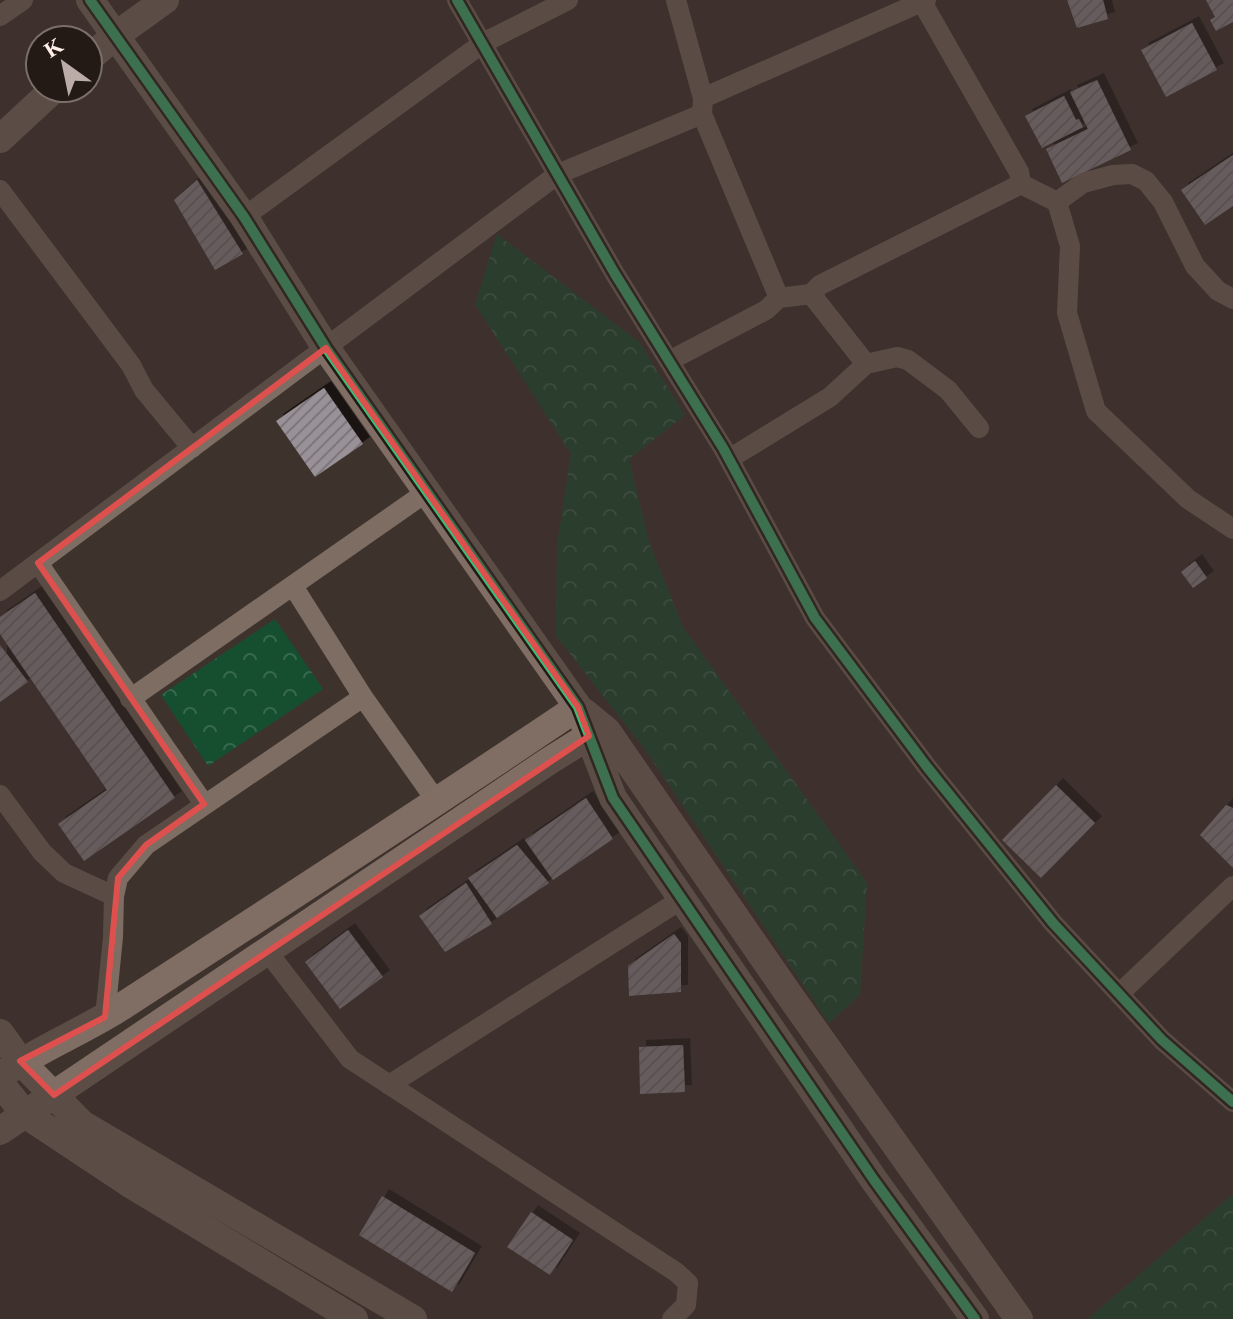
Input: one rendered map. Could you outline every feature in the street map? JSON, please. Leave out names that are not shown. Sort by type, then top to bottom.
[{"type":"street","points":[[0,16],[23,0]]},
{"type":"street","points":[[90,0],[244,217],[326,348],[578,707],[785,989],[1019,1319]]},
{"type":"street","points":[[104,45],[165,0]]},
{"type":"street","points":[[457,0],[615,274],[729,459],[815,618],[936,779],[1053,923],[1162,1040],[1233,1102]]},
{"type":"street","points":[[244,217],[483,43],[568,0]]},
{"type":"street","points":[[676,0],[702,106],[779,298]]},
{"type":"street","points":[[0,591],[558,174],[924,1],[1019,172],[1021,184]]},
{"type":"street","points":[[0,139],[38,104]]},
{"type":"street","points":[[1057,202],[1083,183],[1113,175],[1132,174],[1146,181],[1163,202],[1195,266],[1218,291],[1233,299]]},
{"type":"street","points":[[1021,184],[1057,202],[1070,246],[1067,313],[1096,411],[1188,499],[1233,529]]},
{"type":"street","points":[[669,361],[766,310],[779,298],[811,294],[820,285],[1021,184]]},
{"type":"street","points":[[0,190],[122,352],[144,390],[192,448]]},
{"type":"street","points":[[811,294],[866,364]]},
{"type":"street","points":[[729,459],[830,397],[866,364],[897,357],[908,360],[948,390],[979,428]]},
{"type":"street","points":[[130,699],[428,491]]},
{"type":"street","points":[[38,563],[204,804]]},
{"type":"street","points":[[293,586],[363,697],[437,802]]},
{"type":"street","points":[[105,1017],[118,878],[146,845],[363,697]]},
{"type":"street","points":[[10,1069],[105,1017],[578,707]]},
{"type":"street","points":[[598,733],[613,798],[874,1180],[975,1319]]},
{"type":"street","points":[[0,1131],[549,761],[598,733]]},
{"type":"street","points":[[0,795],[42,852],[64,873],[114,896]]},
{"type":"street","points":[[1119,994],[1233,886]]},
{"type":"street","points":[[389,1085],[682,899]]},
{"type":"street","points":[[267,951],[350,1059],[676,1272],[688,1283],[686,1305],[672,1319]]},
{"type":"street","points":[[0,1033],[10,1069],[54,1095],[82,1124],[413,1319]]},
{"type":"street","points":[[0,1083],[25,1114],[132,1185],[354,1319]]},
{"type":"highlighted area","points":[[326,348],[578,707],[589,736],[54,1095],[20,1061],[105,1017],[118,878],[146,845],[204,804],[38,563]]},
{"type":"green space","points":[[497,234],[639,342],[685,415],[629,459],[649,542],[683,627],[867,883],[860,995],[829,1023],[644,748],[556,636],[557,545],[571,454],[475,304]]},
{"type":"green space","points":[[275,619],[323,689],[208,766],[161,695]]},
{"type":"green space","points":[[1233,1194],[1233,1319],[1088,1319]]},
{"type":"building","points":[[1067,0],[1103,0],[1108,19],[1077,28]]},
{"type":"building","points":[[1206,0],[1233,0],[1233,22],[1216,31],[1210,20],[1215,17]]},
{"type":"building","points":[[1192,23],[1217,70],[1166,97],[1141,50]]},
{"type":"building","points":[[1097,80],[1131,150],[1062,183],[1046,149],[1088,129],[1070,92]]},
{"type":"building","points":[[1064,96],[1083,127],[1042,148],[1025,116]]},
{"type":"building","points":[[1233,155],[1233,206],[1205,225],[1181,190]]},
{"type":"building","points":[[197,180],[243,254],[215,270],[174,200]]},
{"type":"building","points":[[324,388],[363,444],[315,477],[276,421]]},
{"type":"building","points":[[1195,561],[1207,578],[1193,588],[1181,572]]},
{"type":"building","points":[[35,593],[175,798],[84,861],[58,824],[107,790],[0,634],[0,617]]},
{"type":"building","points":[[0,645],[28,682],[0,702]]},
{"type":"building","points":[[1056,785],[1095,823],[1041,878],[1002,840]]},
{"type":"building","points":[[586,798],[613,839],[553,880],[525,840]]},
{"type":"building","points":[[1226,805],[1233,808],[1233,868],[1200,835]]},
{"type":"building","points":[[517,845],[549,883],[497,918],[468,878]]},
{"type":"building","points":[[466,883],[492,924],[445,952],[419,916]]},
{"type":"building","points":[[348,930],[383,977],[340,1009],[305,962]]},
{"type":"building","points":[[674,934],[681,943],[681,992],[629,996],[628,966]]},
{"type":"building","points":[[683,1045],[685,1092],[640,1094],[639,1047]]},
{"type":"building","points":[[382,1196],[475,1253],[452,1292],[359,1235]]},
{"type":"building","points":[[531,1212],[573,1240],[550,1275],[507,1247]]},
{"type":"cycle path","points":[[90,0],[244,217],[326,348],[578,707],[613,798],[874,1180],[975,1319]]},
{"type":"cycle path","points":[[457,0],[615,274],[723,448],[815,618],[927,767],[1053,923],[1162,1040],[1233,1102]]}]
